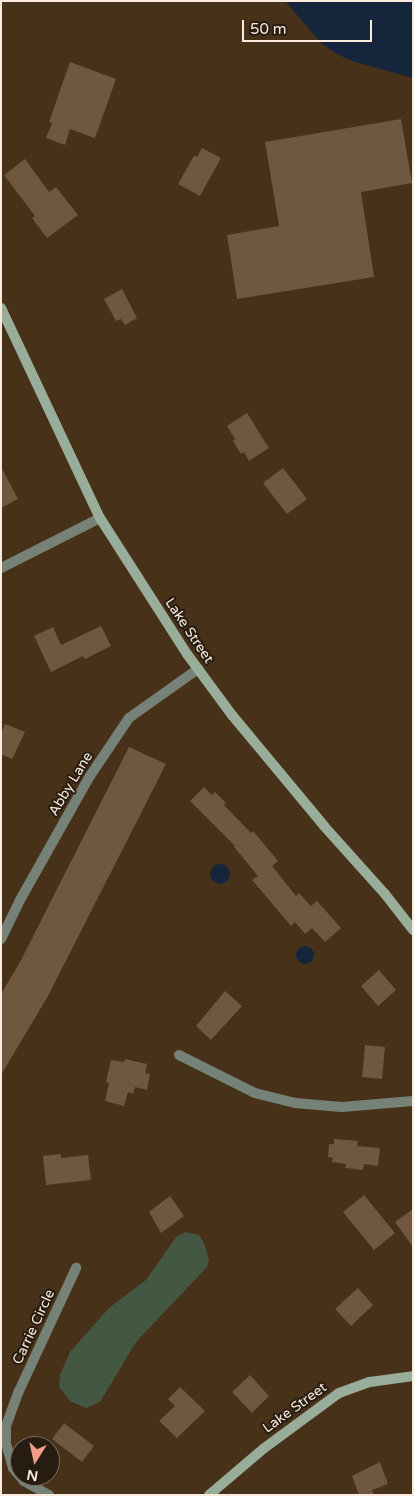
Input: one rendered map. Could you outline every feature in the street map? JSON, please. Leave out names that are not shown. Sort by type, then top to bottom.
[{"type":"main road","name":"Lake Street","points":[[1,308],[100,518],[198,669],[227,709],[287,782],[385,894],[413,930]]},
{"type":"main road","name":"Lake Street","points":[[209,1495],[263,1449],[339,1394],[370,1382],[413,1376]]},
{"type":"street","points":[[1,568],[100,518]]},
{"type":"street","name":"Abby Lane","points":[[1,939],[20,900],[90,776],[130,718],[198,669]]},
{"type":"street","points":[[179,1055],[255,1093],[295,1104],[342,1107],[413,1100]]},
{"type":"street","name":"Carrie Circle","points":[[49,1495],[24,1480],[13,1468],[6,1444],[6,1426],[14,1404],[76,1268]]},
{"type":"green space","points":[[186,1232],[199,1235],[204,1243],[209,1260],[207,1267],[136,1342],[100,1402],[86,1408],[70,1401],[59,1387],[60,1375],[70,1352],[109,1308],[146,1280],[177,1236]]},
{"type":"water","points":[[285,1],[413,1],[413,78],[355,62],[337,54],[321,43]]},
{"type":"water","points":[[220,864],[227,867],[230,874],[227,881],[220,884],[213,881],[210,874],[213,867]]},
{"type":"water","points":[[301,946],[309,946],[314,951],[312,962],[301,964],[296,959],[296,951]]},
{"type":"building","points":[[70,62],[116,79],[95,138],[70,129],[65,145],[46,138],[52,123],[49,122]]},
{"type":"building","points":[[401,119],[412,183],[361,192],[374,277],[237,299],[227,235],[279,226],[265,142]]},
{"type":"building","points":[[202,148],[221,158],[200,196],[178,184],[194,156],[197,157]]},
{"type":"building","points":[[25,159],[49,192],[56,187],[78,215],[47,238],[32,218],[35,216],[4,175]]},
{"type":"building","points":[[122,289],[137,318],[125,325],[121,319],[116,321],[104,299]]},
{"type":"building","points":[[247,413],[269,448],[249,461],[244,452],[241,454],[227,426]]},
{"type":"building","points":[[1,467],[18,499],[1,508]]},
{"type":"building","points":[[283,468],[307,499],[287,514],[263,483]]},
{"type":"building","points":[[101,626],[111,646],[85,659],[83,656],[51,672],[34,636],[53,627],[61,645]]},
{"type":"building","points":[[5,724],[25,732],[12,759],[1,754],[1,733]]},
{"type":"building","points":[[129,747],[166,764],[48,996],[1,1075],[1,994],[20,962]]},
{"type":"building","points":[[204,787],[212,795],[215,792],[226,803],[224,805],[251,833],[253,831],[278,861],[272,866],[296,896],[299,893],[311,906],[317,901],[341,928],[325,942],[312,928],[305,934],[295,922],[291,926],[252,880],[258,876],[235,846],[190,801]]},
{"type":"building","points":[[379,970],[396,990],[378,1006],[361,986]]},
{"type":"building","points":[[225,991],[242,1006],[211,1040],[196,1026]]},
{"type":"building","points":[[365,1045],[385,1047],[382,1079],[362,1077]]},
{"type":"building","points":[[125,1059],[147,1064],[145,1073],[150,1074],[147,1090],[135,1087],[133,1094],[128,1092],[124,1106],[105,1101],[109,1083],[106,1082],[111,1060],[124,1062]]},
{"type":"building","points":[[334,1139],[358,1141],[357,1146],[380,1148],[378,1166],[364,1164],[363,1170],[345,1168],[346,1164],[332,1162],[333,1158],[328,1157],[329,1144],[334,1144]]},
{"type":"building","points":[[61,1154],[61,1158],[88,1155],[91,1180],[46,1185],[43,1156]]},
{"type":"building","points":[[364,1195],[395,1233],[374,1250],[343,1212]]},
{"type":"building","points":[[170,1196],[184,1216],[161,1233],[149,1212]]},
{"type":"building","points":[[413,1209],[413,1247],[395,1222]]},
{"type":"building","points":[[358,1288],[373,1305],[351,1326],[335,1309]]},
{"type":"building","points":[[250,1375],[269,1396],[252,1413],[232,1392]]},
{"type":"building","points":[[180,1387],[205,1411],[177,1438],[159,1421],[175,1406],[168,1399]]},
{"type":"building","points":[[64,1423],[94,1446],[82,1462],[60,1445],[60,1436],[54,1436]]},
{"type":"building","points":[[380,1462],[388,1484],[372,1490],[374,1495],[359,1495],[352,1476]]}]
